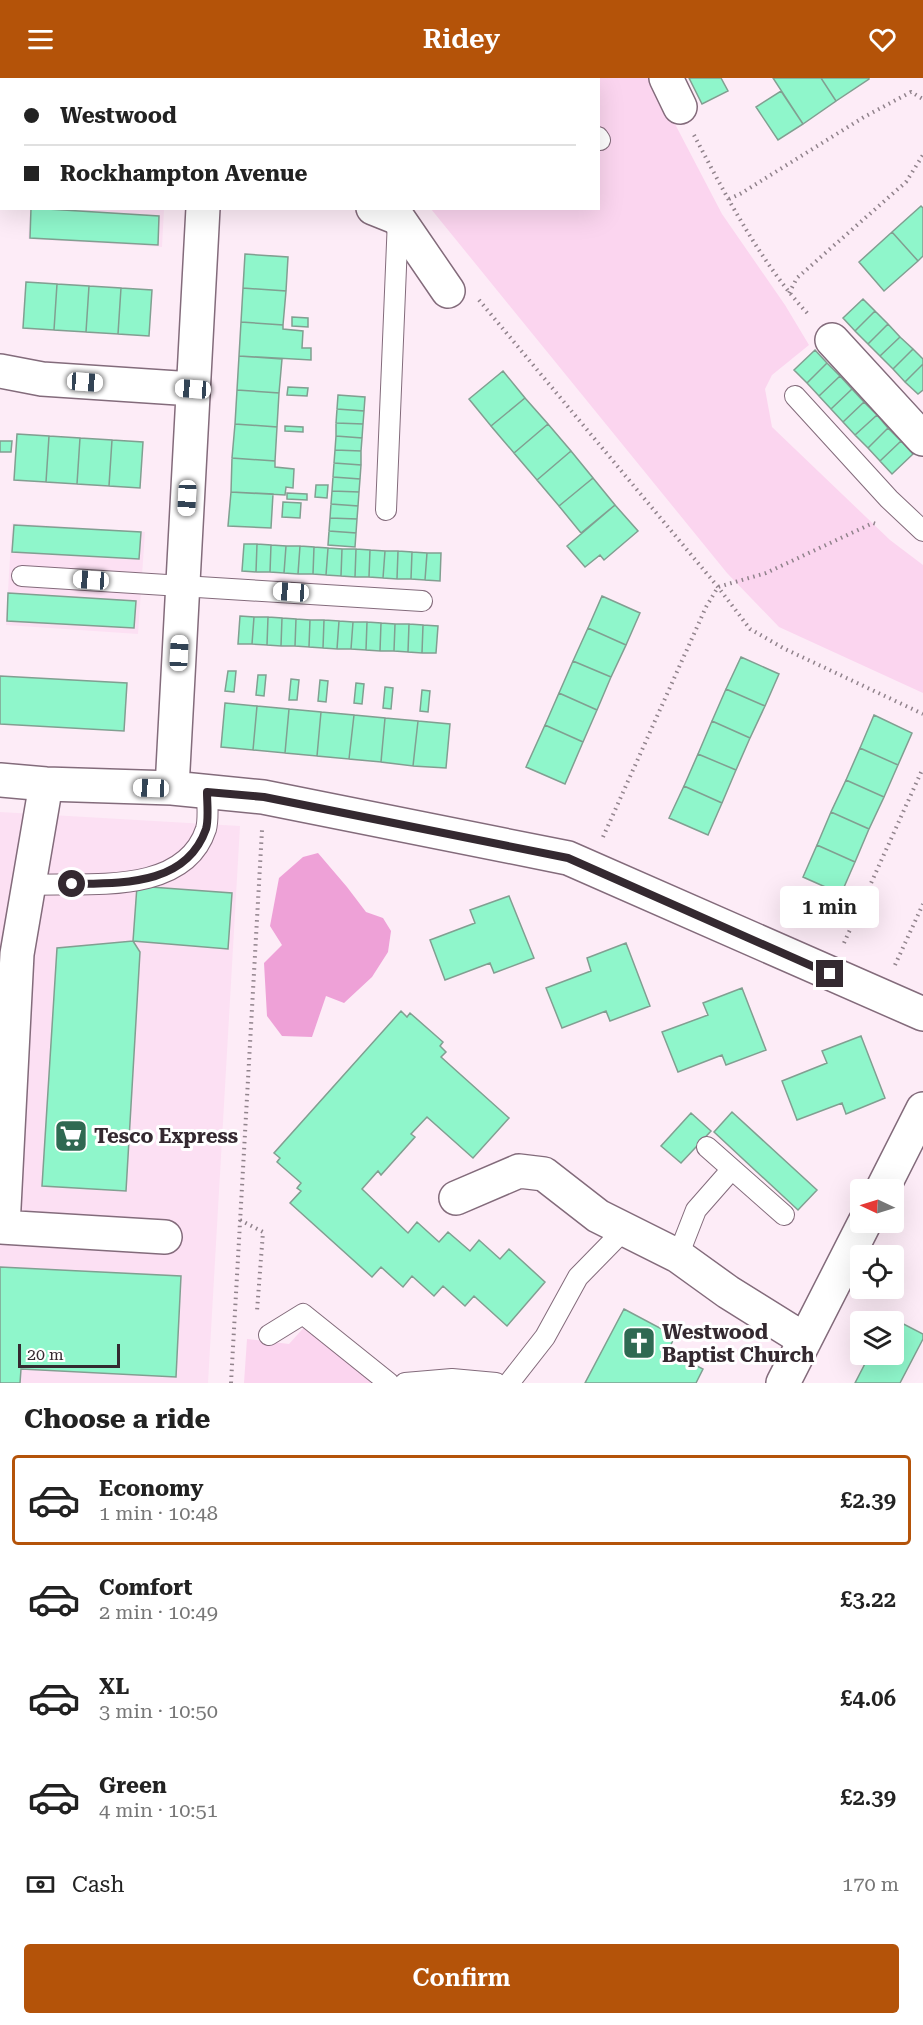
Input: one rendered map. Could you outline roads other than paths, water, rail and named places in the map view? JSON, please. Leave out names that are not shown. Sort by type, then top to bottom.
[{"type":"street","points":[[666,78],[680,107]]},
{"type":"street","points":[[172,788],[203,210]]},
{"type":"street","points":[[386,213],[448,291]]},
{"type":"street","points":[[832,340],[923,439]]},
{"type":"street","points":[[0,370],[42,379],[193,389]]},
{"type":"street","points":[[0,780],[46,784],[172,788],[264,797],[568,858],[923,1014]]},
{"type":"street","points":[[46,784],[17,954],[2,1227],[165,1237]]},
{"type":"street","points":[[888,1179],[923,1109]]},
{"type":"street","points":[[456,1198],[519,1171],[544,1174],[598,1216],[678,1256],[728,1292],[805,1340]]},
{"type":"street","points":[[783,1383],[859,1233]]},
{"type":"lane","points":[[386,213],[386,510]]},
{"type":"lane","points":[[795,396],[889,499],[923,531]]},
{"type":"lane","points":[[22,576],[422,601]]},
{"type":"lane","points":[[29,885],[119,883],[153,878],[176,868],[194,851],[207,828],[207,792]]},
{"type":"lane","points":[[707,1147],[784,1215]]},
{"type":"lane","points":[[678,1256],[696,1210],[732,1169]]},
{"type":"lane","points":[[509,1383],[545,1337],[578,1277],[624,1230]]},
{"type":"lane","points":[[269,1335],[303,1314],[389,1383]]},
{"type":"lane","points":[[405,1383],[452,1379],[496,1383]]},
{"type":"place","name":"Tesco Express","points":[[71,1136]]},
{"type":"place","name":"Westwood Baptist Church","points":[[639,1343]]}]
